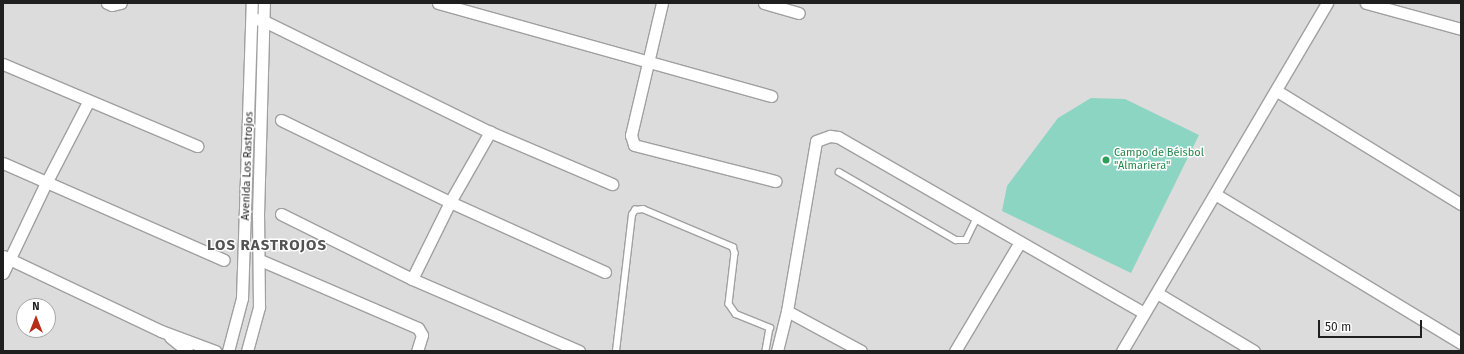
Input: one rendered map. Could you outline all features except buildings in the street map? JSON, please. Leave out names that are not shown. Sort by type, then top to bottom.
[{"type":"street","points":[[107,3],[112,6],[121,3]]},
{"type":"street","name":"Avenida Los Rastrojos","points":[[230,347],[242,298],[252,3]]},
{"type":"street","name":"Avenida Los Rastrojos","points":[[250,350],[258,307],[260,260],[258,215],[264,3]]},
{"type":"street","points":[[441,3],[771,96]]},
{"type":"street","points":[[662,3],[647,61],[631,135],[634,146],[775,181]]},
{"type":"street","points":[[764,3],[799,13]]},
{"type":"street","points":[[1122,351],[1278,90],[1327,3]]},
{"type":"street","points":[[1366,3],[1461,29]]},
{"type":"street","points":[[252,18],[264,21],[490,132],[612,184]]},
{"type":"street","points":[[3,64],[88,102],[197,146]]},
{"type":"street","points":[[1278,90],[1461,204]]},
{"type":"street","points":[[3,273],[6,258],[88,102]]},
{"type":"street","points":[[281,120],[450,202],[605,272]]},
{"type":"street","points":[[412,279],[450,202],[490,132]]},
{"type":"street","points":[[777,351],[787,312],[806,189],[816,141],[819,138],[838,137],[1144,313]]},
{"type":"street","points":[[3,163],[224,260]]},
{"type":"street","points":[[1215,194],[1461,343],[1456,351]]},
{"type":"street","points":[[281,214],[412,279],[579,351]]},
{"type":"street","points":[[955,351],[1020,242]]},
{"type":"street","points":[[6,258],[161,330],[215,351]]},
{"type":"street","points":[[260,260],[418,328],[422,335],[417,351]]},
{"type":"street","points":[[1157,293],[1254,351]]},
{"type":"street","points":[[787,312],[861,351]]},
{"type":"street","points":[[161,330],[187,351]]},
{"type":"street","points":[[230,347],[250,350]]},
{"type":"lane","points":[[839,172],[956,240],[966,240],[977,217]]},
{"type":"lane","points":[[616,351],[632,215],[635,210],[643,209],[733,247],[735,253],[729,304],[736,314],[770,328],[766,351]]},
{"type":"shaded area","points":[[3,3],[1461,3],[1461,351],[3,351]]},
{"type":"green space","name":"Campo de Béisbol \"Almariera\"","points":[[1091,98],[1125,99],[1199,135],[1131,273],[1002,211],[1007,186],[1058,118]]},
{"type":"place","name":"Campo de Béisbol \"Almariera\"","points":[[1106,160]]},
{"type":"district","name":"LOS RASTROJOS","points":[[267,246]]}]
